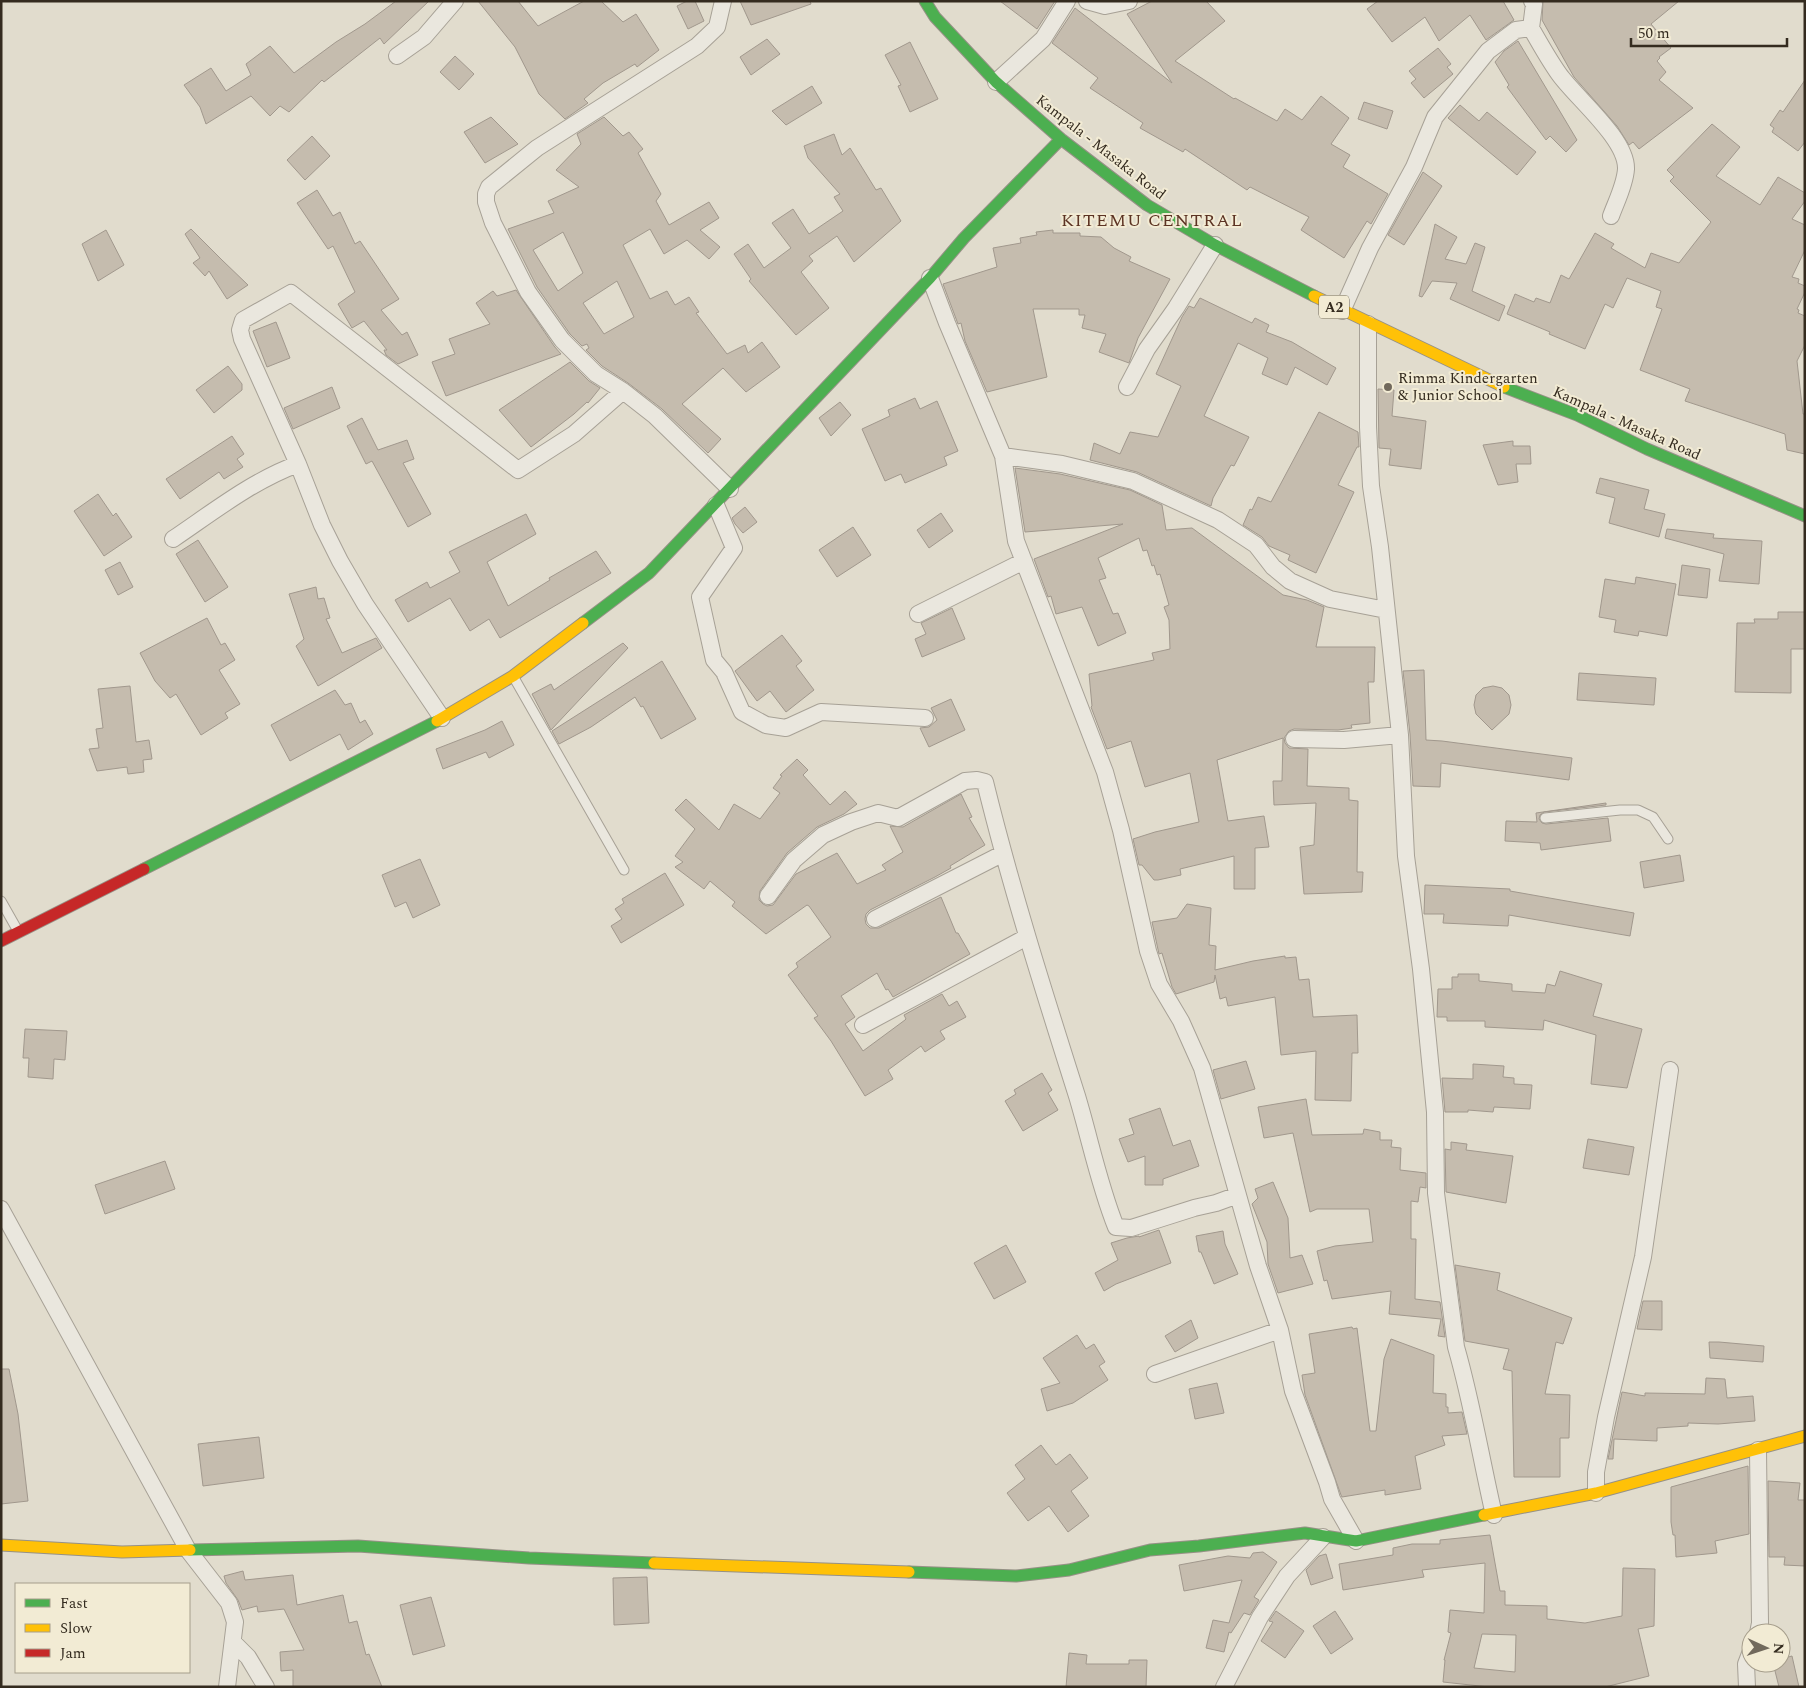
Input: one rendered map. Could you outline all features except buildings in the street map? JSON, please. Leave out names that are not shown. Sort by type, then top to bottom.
[{"type":"street","points":[[397,56],[424,37],[455,1]]},
{"type":"street","points":[[723,1],[717,28],[697,46],[538,148],[489,186],[486,202],[493,222],[528,292],[562,340],[596,374],[624,391],[655,416],[730,489]]},
{"type":"street","name":"Kampala - Masaka Road","points":[[925,1],[936,17],[996,82],[1061,139],[1147,205],[1215,245],[1342,312],[1498,384],[1577,414],[1647,450],[1805,516]]},
{"type":"street","points":[[996,82],[1043,39],[1066,1]]},
{"type":"street","points":[[1087,1],[1105,6],[1129,1]]},
{"type":"street","points":[[1534,2],[1531,28],[1560,75],[1588,105],[1623,151],[1626,168],[1611,216]]},
{"type":"street","points":[[1342,312],[1370,248],[1414,167],[1435,117],[1488,51],[1516,30],[1531,28]]},
{"type":"street","points":[[1,941],[442,718],[512,676],[650,573],[930,278],[964,238],[1061,139]]},
{"type":"street","points":[[1127,387],[1146,349],[1176,308],[1215,245]]},
{"type":"street","points":[[930,278],[1003,456],[1016,541],[1105,772],[1121,830],[1148,951],[1158,984],[1181,1021],[1202,1068],[1258,1266],[1280,1330],[1293,1391],[1332,1499],[1356,1541]]},
{"type":"street","points":[[442,718],[366,604],[340,561],[322,525],[298,464],[242,339],[240,330],[243,320],[291,293],[518,470],[574,434],[624,391]]},
{"type":"street","points":[[1368,324],[1368,427],[1371,486],[1400,735],[1406,856],[1421,969],[1434,1112],[1438,1203],[1456,1346],[1464,1370],[1478,1446],[1494,1515]]},
{"type":"street","points":[[1003,456],[1062,464],[1133,481],[1226,525],[1256,545],[1273,568],[1290,581],[1330,599],[1386,610]]},
{"type":"street","points":[[173,539],[260,481],[298,464]]},
{"type":"street","points":[[716,505],[734,548],[700,597],[714,660],[724,672],[742,712],[766,726],[786,728],[821,712],[925,718]]},
{"type":"street","points":[[918,614],[1024,561]]},
{"type":"street","points":[[1294,738],[1344,740],[1400,735]]},
{"type":"street","points":[[768,896],[794,860],[823,835],[851,822],[878,813],[898,818],[966,781],[977,780],[985,782],[1002,854],[1088,1132],[1106,1203],[1116,1227],[1131,1228],[1238,1195]]},
{"type":"street","points":[[875,919],[1002,854]]},
{"type":"street","points":[[863,1025],[1027,937]]},
{"type":"street","points":[[1596,1493],[1596,1472],[1606,1417],[1643,1257],[1670,1070]]},
{"type":"street","points":[[1,1209],[188,1550],[228,1603],[235,1622],[227,1687]]},
{"type":"street","points":[[1155,1374],[1280,1330]]},
{"type":"street","points":[[1,1546],[122,1552],[358,1546],[539,1558],[1016,1576],[1070,1570],[1150,1550],[1199,1546],[1244,1539],[1305,1533],[1356,1541],[1494,1515],[1596,1493],[1805,1436]]},
{"type":"street","points":[[1758,1450],[1760,1623]]},
{"type":"street","points":[[1224,1687],[1260,1617],[1287,1576],[1322,1537]]},
{"type":"street","points":[[233,1642],[248,1657],[266,1687]]},
{"type":"street","points":[[1746,1673],[1747,1687]]},
{"type":"lane","points":[[512,676],[624,870]]},
{"type":"lane","points":[[1544,818],[1620,810],[1638,810],[1653,817],[1668,839]]},
{"type":"lane","points":[[1,901],[18,932]]},
{"type":"traffic: fast","points":[[925,1],[935,17],[996,82],[1061,139],[1147,205],[1215,245],[1314,296]]},
{"type":"traffic: fast","points":[[583,623],[649,573],[930,278],[964,238],[1061,139]]},
{"type":"traffic: fast","points":[[1504,387],[1577,415],[1647,449],[1805,516]]},
{"type":"traffic: fast","points":[[144,869],[437,721]]},
{"type":"traffic: fast","points":[[909,1572],[1016,1576],[1069,1570],[1150,1550],[1305,1533],[1356,1541],[1484,1515]]},
{"type":"traffic: fast","points":[[190,1550],[358,1546],[529,1558],[654,1563]]},
{"type":"traffic: slow","points":[[1314,296],[1504,387]]},
{"type":"traffic: slow","points":[[437,721],[513,676],[583,623]]},
{"type":"traffic: slow","points":[[1484,1515],[1596,1493],[1805,1436]]},
{"type":"traffic: slow","points":[[1,1545],[122,1552],[190,1550]]},
{"type":"traffic: slow","points":[[654,1563],[909,1572]]},
{"type":"traffic: jam","points":[[1,941],[144,869]]},
{"type":"place","name":"Rimma Kindergarten & Junior School","points":[[1388,387]]},
{"type":"district","name":"KITEMU CENTRAL","points":[[1152,220]]}]
